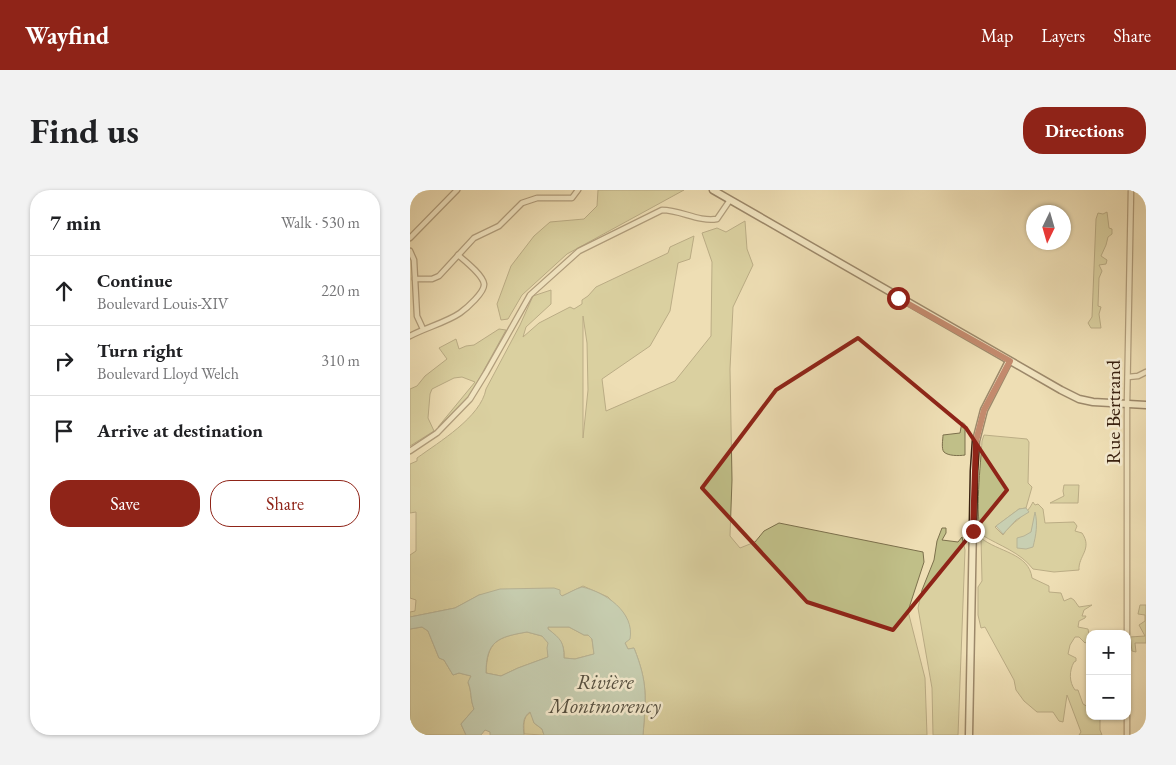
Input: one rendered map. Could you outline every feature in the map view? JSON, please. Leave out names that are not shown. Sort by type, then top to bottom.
[{"type":"main road","points":[[713,190],[1061,390],[1093,402],[1146,405]]},
{"type":"main road","points":[[969,735],[976,441],[984,410],[1010,361]]},
{"type":"street","points":[[410,238],[457,190]]},
{"type":"street","points":[[415,280],[438,276],[474,238],[499,226],[522,203],[537,198],[572,198],[578,190]]},
{"type":"street","name":"Rue Bertrand","points":[[1127,630],[1127,404],[1131,190]]},
{"type":"street","points":[[410,451],[437,434],[470,399],[530,295],[580,250],[662,210],[669,210],[700,219],[717,219],[730,200]]},
{"type":"street","points":[[410,251],[414,260],[417,316],[423,328]]},
{"type":"street","points":[[410,336],[423,328],[459,314],[483,291],[484,284],[482,278],[458,255]]},
{"type":"street","points":[[1128,377],[1138,376],[1146,372]]},
{"type":"street","points":[[1127,720],[1127,735]]},
{"type":"highlighted area","points":[[858,338],[966,428],[1007,490],[893,630],[807,602],[702,488],[776,390]]},
{"type":"shaded area","points":[[598,190],[684,190],[567,254],[522,295],[508,319],[501,320],[497,304],[511,266],[534,236],[550,222],[584,219],[597,206]]},
{"type":"shaded area","points":[[1107,212],[1109,228],[1112,229],[1112,234],[1108,237],[1101,256],[1107,260],[1106,264],[1099,265],[1102,271],[1099,278],[1098,306],[1101,307],[1099,314],[1101,328],[1091,328],[1088,323],[1092,317],[1096,219],[1098,213],[1103,214]]},
{"type":"shaded area","points":[[745,221],[747,249],[753,265],[733,307],[730,369],[732,480],[730,536],[740,548],[755,542],[764,531],[779,523],[923,552],[924,562],[908,611],[925,678],[927,735],[643,735],[644,681],[634,648],[628,649],[625,643],[627,640],[626,617],[608,597],[583,586],[562,596],[560,594],[479,595],[455,608],[410,617],[410,612],[415,611],[416,600],[410,598],[410,555],[416,551],[416,512],[410,513],[410,464],[417,461],[417,458],[458,428],[476,409],[483,399],[486,389],[533,296],[551,290],[551,304],[526,327],[523,337],[539,323],[570,307],[574,309],[582,304],[582,300],[596,287],[668,253],[670,247],[694,236],[690,259],[678,263],[670,311],[650,346],[602,379],[606,411],[675,381],[711,336],[712,262],[702,233],[717,228],[726,232]],"holes":[[[583,316],[587,343],[588,390],[583,438]]]},
{"type":"shaded area","points":[[499,329],[506,330],[469,397],[438,427],[475,382],[462,377],[454,378],[432,389],[428,418],[434,431],[410,446],[410,389],[417,386],[425,376],[447,359],[439,348],[456,339],[459,349],[474,345]]},
{"type":"shaded area","points":[[962,422],[965,424],[965,455],[954,455],[944,452],[943,435],[960,433]]},
{"type":"shaded area","points":[[984,435],[1027,439],[1029,442],[1028,483],[1032,487],[1026,508],[1019,509],[995,527],[1003,535],[1027,511],[1033,502],[1043,509],[1045,523],[1074,522],[1077,526],[1075,531],[1082,533],[1086,544],[1079,570],[1054,572],[1033,569],[1016,554],[982,535],[978,516],[978,503]]},
{"type":"shaded area","points":[[1064,485],[1079,485],[1078,503],[1050,503],[1064,496]]},
{"type":"shaded area","points":[[942,528],[946,528],[946,533],[942,540],[958,542],[962,537],[965,550],[958,735],[933,735],[932,688],[918,608],[922,590],[934,560],[937,541]]},
{"type":"shaded area","points":[[981,538],[1019,558],[1030,570],[1032,578],[1049,586],[1049,592],[1061,593],[1064,601],[1071,598],[1079,607],[1092,605],[1084,610],[1082,616],[1086,616],[1079,621],[1078,627],[1088,629],[1086,630],[1086,642],[1079,637],[1075,637],[1070,645],[1068,654],[1076,658],[1072,665],[1071,680],[1075,690],[1078,690],[1083,704],[1086,706],[1086,720],[1100,720],[1102,735],[1079,735],[1081,732],[1067,695],[1063,722],[1059,721],[1053,712],[1037,712],[1024,701],[1016,690],[1014,680],[985,627],[981,628],[978,615],[978,587],[982,581]]},
{"type":"shaded area","points":[[1140,605],[1146,605],[1146,643],[1135,643],[1136,652],[1132,651],[1131,637],[1145,636],[1139,625],[1145,621],[1145,615],[1138,614]]},
{"type":"shaded area","points":[[422,627],[428,631],[439,658],[444,660],[453,675],[459,673],[471,676],[468,683],[474,709],[461,724],[466,735],[410,735],[410,629]]},
{"type":"shaded area","points":[[548,627],[569,627],[584,635],[588,635],[592,639],[594,654],[575,659],[564,658],[562,645]]},
{"type":"shaded area","points":[[527,632],[542,636],[549,643],[548,657],[501,676],[486,673],[489,654],[496,642],[508,636]]},
{"type":"shaded area","points":[[531,712],[534,723],[542,729],[544,735],[524,734],[525,719]]},
{"type":"water","points":[[1026,508],[1029,512],[1016,520],[1003,534],[996,526],[1019,509]]},
{"type":"water","points":[[1035,512],[1036,529],[1033,547],[1026,549],[1017,548],[1017,538],[1031,532]]},
{"type":"water","name":"Rivière Montmorency","points":[[582,587],[600,593],[609,599],[623,612],[628,620],[630,639],[625,643],[628,649],[634,648],[644,681],[643,735],[544,735],[542,729],[534,723],[530,712],[524,719],[524,735],[490,735],[490,732],[485,730],[481,735],[466,735],[461,724],[474,709],[468,682],[471,676],[459,673],[453,675],[444,660],[439,658],[428,631],[422,627],[410,629],[410,617],[455,608],[479,595],[500,589],[554,588],[560,590],[562,596]],"holes":[[[548,627],[569,627],[584,635],[588,635],[592,639],[594,654],[575,659],[564,658],[561,641]],[[527,632],[542,636],[548,643],[548,657],[501,676],[486,673],[488,654],[491,647],[508,636]]]},
{"type":"route","points":[[898,298],[1010,361],[984,410],[976,441],[973,531]]}]
